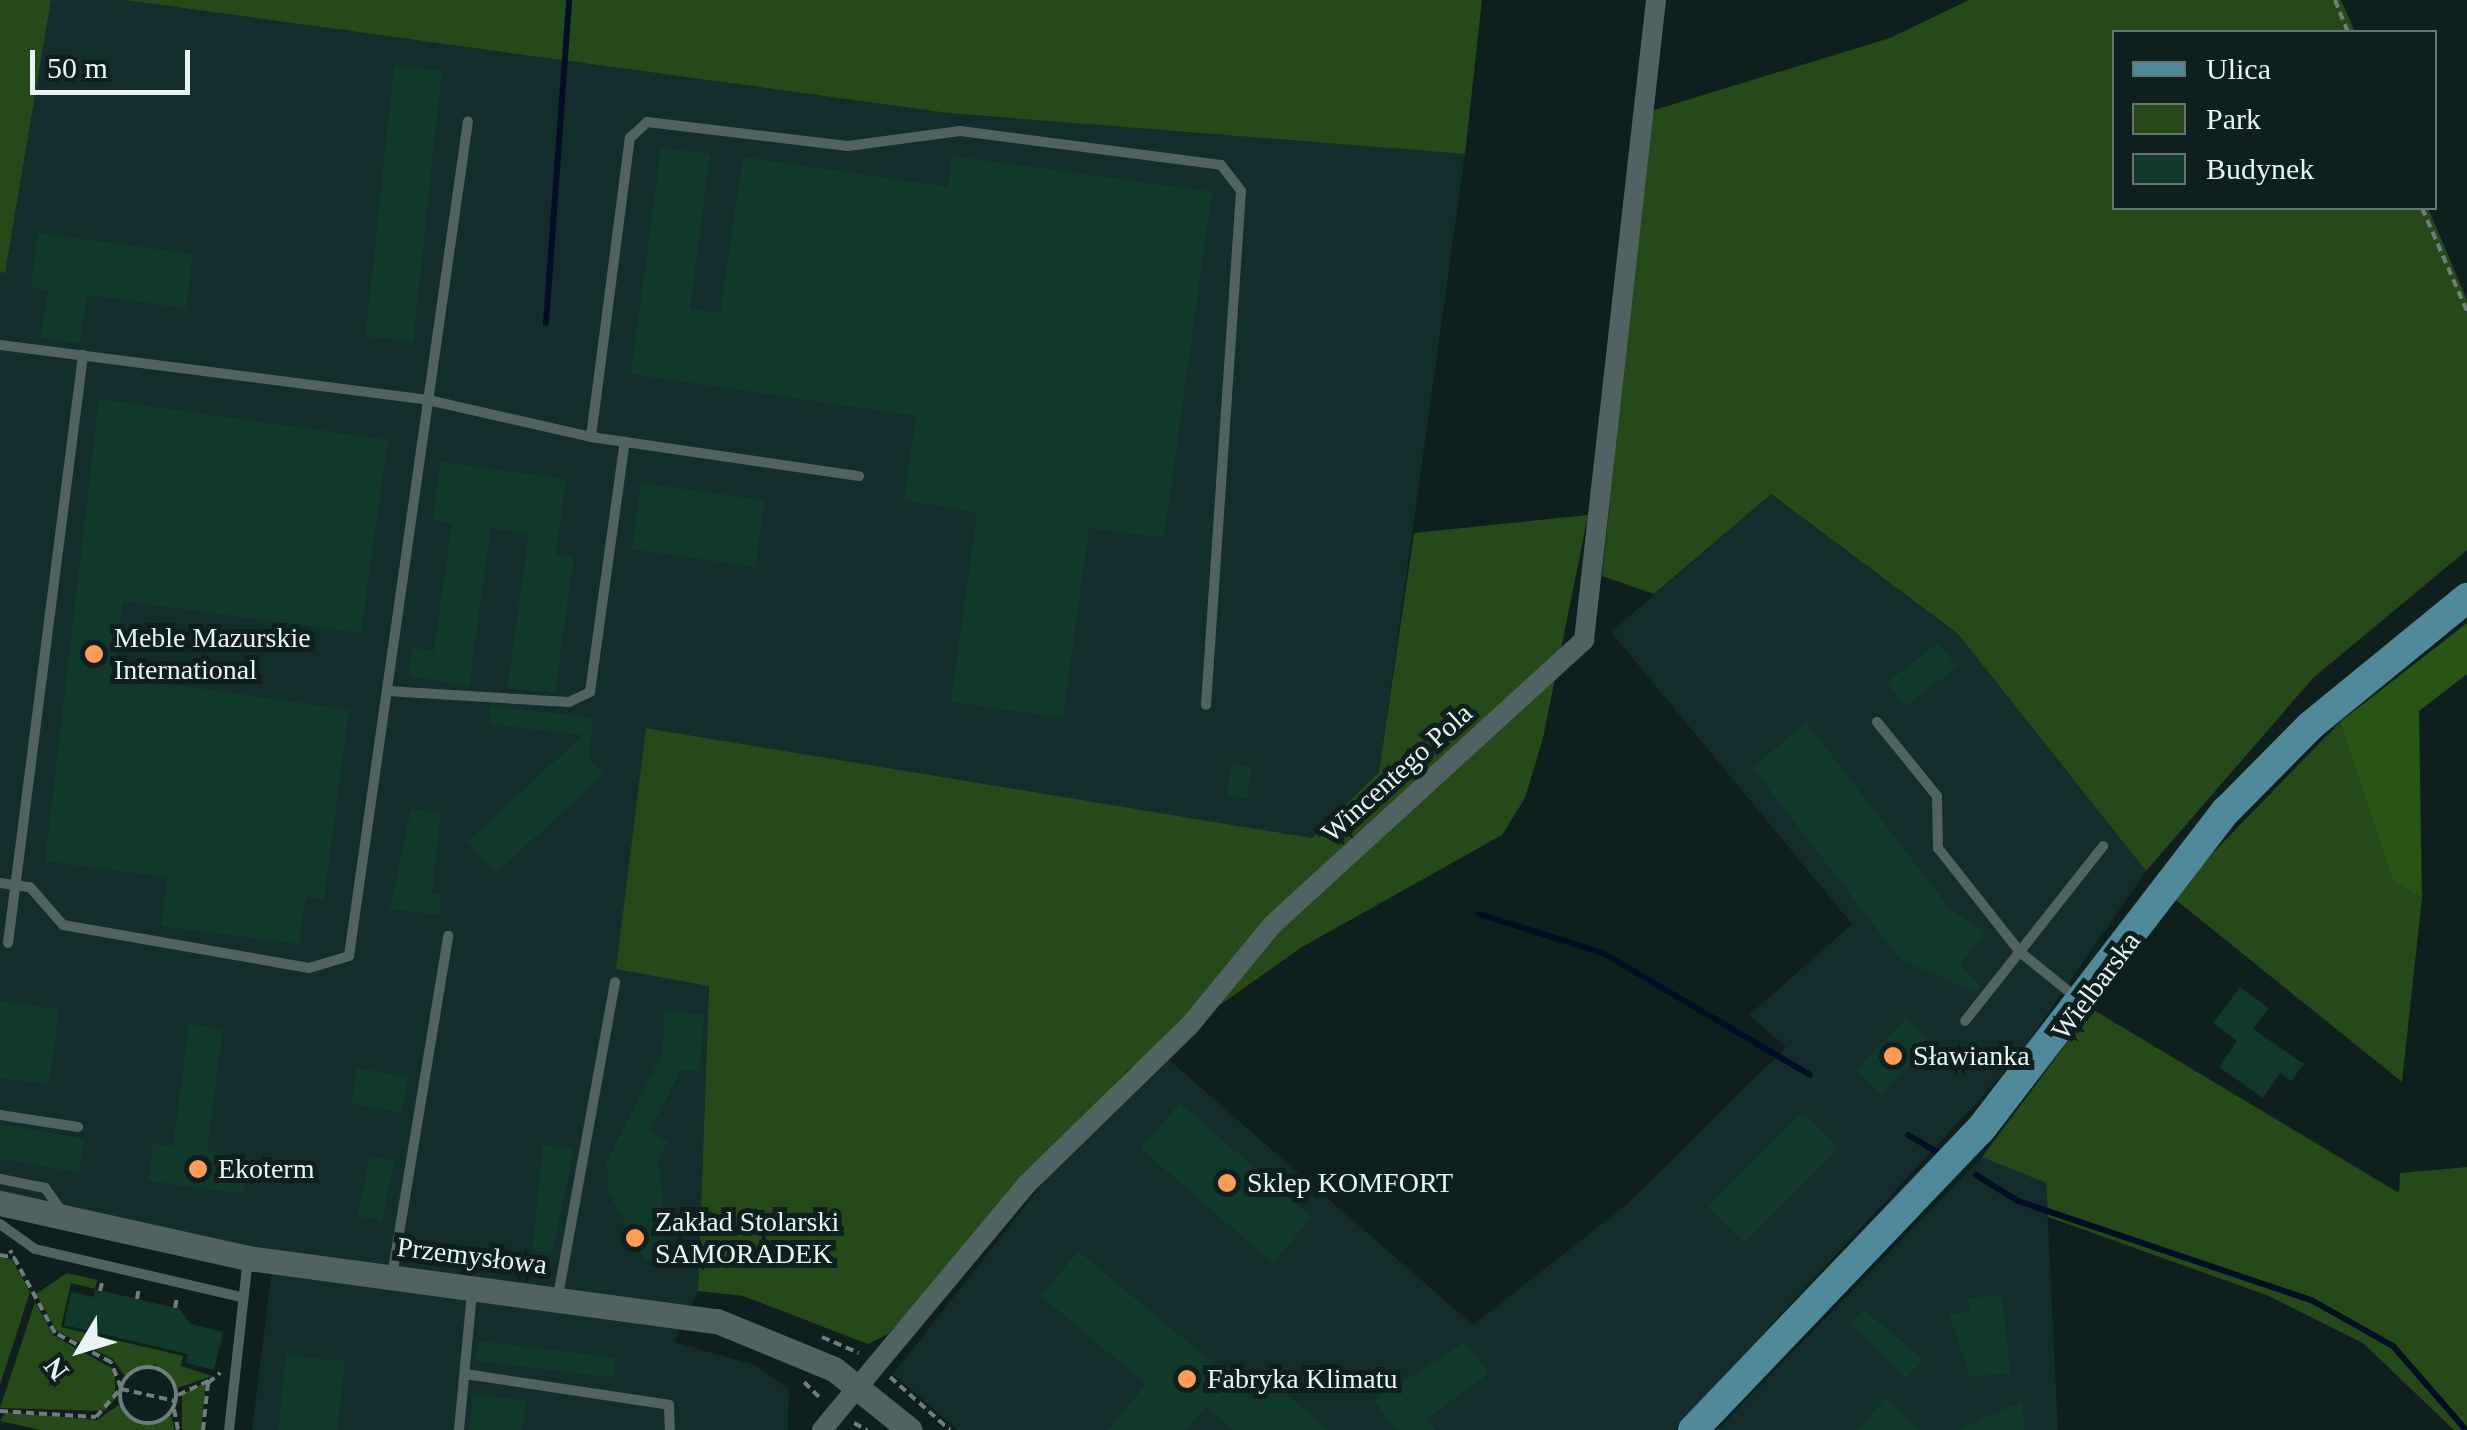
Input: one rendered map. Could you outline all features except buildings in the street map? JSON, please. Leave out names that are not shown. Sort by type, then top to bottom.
[{"type":"main road","name":"Wielbarska","points":[[1693,1430],[1975,1136],[2082,1003],[2226,811],[2310,726],[2467,598]]},
{"type":"street","name":"Wincentego Pola","points":[[829,1422],[1027,1184],[1190,1024],[1272,925],[1584,640],[1656,0]]},
{"type":"street","name":"Przemysłowa","points":[[0,1203],[248,1258],[558,1298],[741,1328],[858,1386],[910,1430]]},
{"type":"lane","points":[[0,883],[30,888],[62,925],[309,968],[338,963],[354,946],[468,121]]},
{"type":"lane","points":[[591,437],[630,138],[647,122],[848,146],[960,131],[1221,166],[1241,191],[1206,704]]},
{"type":"lane","points":[[0,346],[428,400],[591,437],[859,476]]},
{"type":"lane","points":[[8,944],[83,355]]},
{"type":"lane","points":[[387,691],[568,702],[590,692],[625,441]]},
{"type":"lane","points":[[1877,722],[1936,796],[1938,848],[2020,952],[2082,1003]]},
{"type":"lane","points":[[1964,1021],[2103,846]]},
{"type":"lane","points":[[392,1276],[448,936]]},
{"type":"lane","points":[[558,1298],[614,982]]},
{"type":"lane","points":[[0,1115],[78,1127]]},
{"type":"lane","points":[[0,1178],[46,1188],[68,1220]]},
{"type":"lane","points":[[0,1224],[35,1248],[241,1297]]},
{"type":"lane","points":[[229,1430],[248,1258]]},
{"type":"lane","points":[[459,1430],[472,1289]]},
{"type":"lane","points":[[464,1374],[669,1405],[670,1430]]},
{"type":"path","points":[[2335,0],[2347,30]]},
{"type":"path","points":[[2423,210],[2467,311]]},
{"type":"path","points":[[0,1246],[55,1333],[112,1362],[125,1411],[142,1422],[160,1420],[186,1385],[212,1380]]},
{"type":"path","points":[[100,1291],[103,1280]]},
{"type":"path","points":[[137,1300],[139,1288]]},
{"type":"path","points":[[175,1308],[177,1298]]},
{"type":"path","points":[[0,1411],[96,1417],[132,1372],[154,1368],[171,1378],[178,1430]]},
{"type":"path","points":[[792,1374],[829,1422],[867,1430]]},
{"type":"path","points":[[121,1388],[175,1402]]},
{"type":"shaded area","points":[[51,0],[124,0],[948,113],[1465,154],[1379,772],[1312,838],[646,728],[709,985],[698,1291],[674,1342],[755,1365],[789,1389],[788,1430],[252,1430],[273,1262],[0,1203],[0,272]]},
{"type":"shaded area","points":[[1771,494],[1958,634],[2146,871],[2015,1061],[1674,1430],[958,1430],[893,1374],[1047,1178],[1168,1059],[1473,1325],[1627,1204],[1786,1047],[1749,1015],[1852,924],[1611,632]]},
{"type":"shaded area","points":[[1982,1157],[2046,1183],[2058,1430],[1717,1430]]},
{"type":"green space","points":[[0,0],[51,0],[5,273],[0,272]]},
{"type":"green space","points":[[124,0],[1482,0],[1465,154],[948,113]]},
{"type":"green space","points":[[1969,0],[2341,0],[2354,30],[2112,30],[2112,210],[2429,210],[2467,300],[2467,550],[2313,678],[2146,871],[1958,634],[1771,494],[1654,594],[1602,576],[1651,111],[1890,38]]},
{"type":"green space","points":[[1588,515],[1543,738],[1525,798],[1502,835],[1302,947],[1128,1070],[888,1334],[868,1344],[743,1296],[698,1291],[709,986],[616,969],[646,728],[1312,838],[1379,772],[1414,533]]},
{"type":"green space","points":[[2467,623],[2467,674],[2419,711],[2422,898],[2393,881],[2340,722]]},
{"type":"green space","points":[[2340,722],[2393,881],[2422,898],[2402,1082],[2171,896]]},
{"type":"green space","points":[[2092,1009],[2399,1193],[2400,1173],[2467,1167],[2467,1430],[2454,1430],[2363,1343],[2269,1296],[2048,1217],[2046,1183],[1982,1157]]},
{"type":"green space","points":[[0,1257],[12,1260],[30,1292],[0,1385]]},
{"type":"green space","points":[[67,1273],[97,1280],[95,1289],[71,1283],[61,1327],[183,1356],[181,1366],[212,1376],[178,1388],[155,1364],[124,1375],[113,1359],[57,1331],[36,1294]]},
{"type":"green space","points":[[35,1302],[53,1335],[115,1370],[115,1399],[104,1411],[0,1408]]},
{"type":"green space","points":[[206,1382],[201,1430],[182,1430],[182,1394]]},
{"type":"green space","points":[[119,1405],[141,1425],[171,1416],[175,1430],[40,1430],[0,1421],[6,1412],[97,1420]]},
{"type":"waterway","points":[[546,323],[569,0]]},
{"type":"waterway","points":[[1479,914],[1603,953],[1810,1075]]},
{"type":"waterway","points":[[1908,1135],[1937,1152]]},
{"type":"waterway","points":[[1976,1175],[2018,1201],[2313,1301],[2393,1346],[2466,1430]]},
{"type":"place","name":"Meble Mazurskie International","points":[[94,654]]},
{"type":"place","name":"Sławianka","points":[[1893,1056]]},
{"type":"place","name":"Ekoterm","points":[[198,1169]]},
{"type":"place","name":"Sklep KOMFORT","points":[[1227,1183]]},
{"type":"place","name":"Zakład Stolarski SAMORADEK","points":[[635,1238]]},
{"type":"place","name":"Fabryka Klimatu","points":[[1187,1379]]}]
